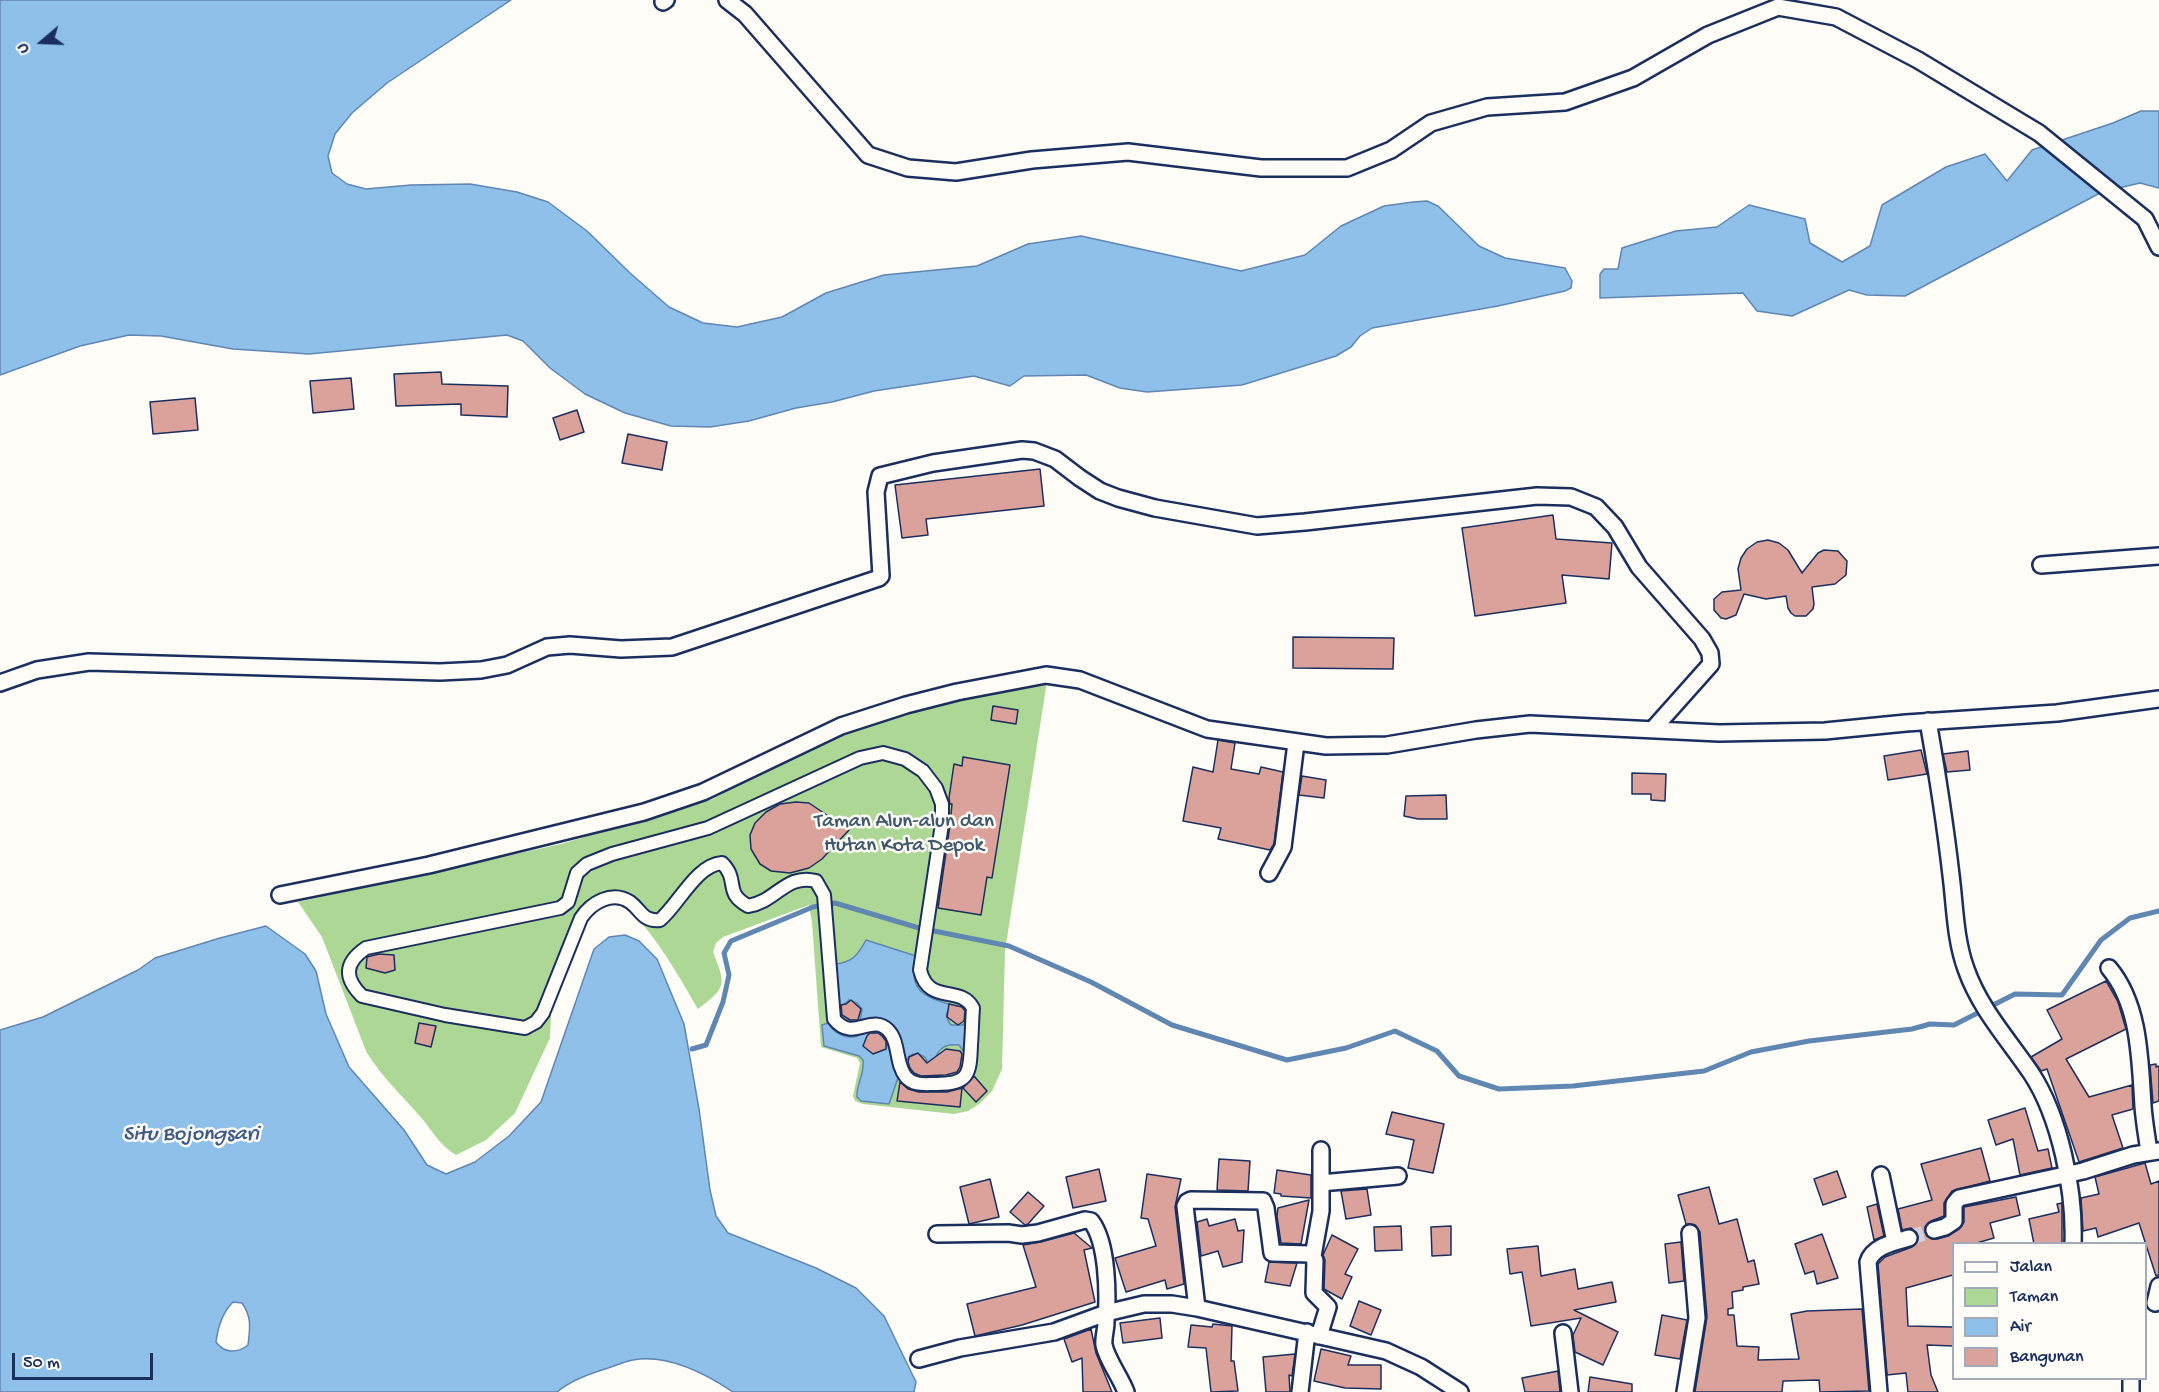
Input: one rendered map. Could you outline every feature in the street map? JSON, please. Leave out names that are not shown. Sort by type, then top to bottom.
[{"type":"street","points":[[727,0],[745,14],[868,155],[908,168],[956,172],[1032,160],[1128,152],[1261,168],[1347,168],[1391,150],[1431,123],[1487,107],[1565,102],[1634,78],[1708,35],[1778,7],[1836,17],[1918,60],[2039,134],[2145,219],[2159,247]]},
{"type":"street","points":[[0,683],[37,670],[89,662],[440,672],[481,670],[507,665],[548,647],[570,645],[621,650],[672,647],[879,578],[881,576],[876,492],[880,476],[913,466],[1022,450],[1044,453],[1094,487],[1118,498],[1155,508],[1257,526],[1537,496],[1570,497],[1596,507],[1615,527],[1639,567],[1702,639],[1710,653],[1710,664],[1654,728]]},
{"type":"street","points":[[2041,565],[2159,556]]},
{"type":"street","points":[[280,895],[429,865],[644,812],[703,792],[841,726],[906,705],[957,692],[1046,675],[1080,680],[1208,729],[1326,746],[1368,746],[1500,726],[1530,724],[1719,732],[1825,731],[1928,721],[2057,713],[2159,699]]},
{"type":"street","points":[[1928,721],[1944,819],[1961,950],[1971,982],[1984,1006],[2025,1064],[2046,1099],[2055,1121],[2073,1219],[2073,1242]]},
{"type":"street","points":[[1269,873],[1283,847],[1296,743]]},
{"type":"street","points":[[883,753],[905,759],[923,771],[936,788],[942,804],[942,824],[924,941],[920,970],[923,980],[935,992],[963,997],[973,1008],[970,1068],[965,1077],[948,1084],[916,1084],[908,1079],[903,1074],[894,1039],[882,1026],[876,1024],[855,1030],[847,1029],[840,1027],[834,1019],[825,895],[816,881],[806,878],[796,880],[764,902],[748,906],[740,902],[733,893],[732,878],[722,863],[712,864],[703,870],[660,921],[644,918],[629,902],[616,898],[600,900],[588,908],[581,918],[543,1013],[536,1022],[525,1028],[446,1016],[362,996],[353,987],[349,978],[349,966],[356,955],[366,948],[560,908],[568,902],[577,873],[587,864],[612,854],[708,828],[860,758],[883,753]]},
{"type":"street","points":[[1934,1230],[1946,1227],[1954,1221],[1954,1204],[1959,1198],[2066,1175],[2154,1151],[2133,1022],[2119,980],[2109,968]]},
{"type":"street","points":[[1300,1392],[1313,1334],[1328,1307],[1314,1293],[1315,1260],[1313,1256],[1319,1226],[1322,1184],[1321,1150]]},
{"type":"street","points":[[1879,1392],[1868,1262],[1874,1252],[1902,1240],[1881,1175]]},
{"type":"street","points":[[1322,1184],[1398,1176]]},
{"type":"street","points":[[1197,1308],[1185,1206],[1191,1200],[1263,1201],[1272,1253],[1313,1256]]},
{"type":"street","points":[[937,1234],[1022,1235],[1089,1220],[1096,1228],[1104,1251],[1106,1354],[1126,1392]]},
{"type":"street","points":[[1685,1392],[1697,1318],[1690,1233]]},
{"type":"street","points":[[2153,1305],[2159,1286]]},
{"type":"street","points":[[920,1359],[960,1348],[1054,1332],[1106,1318],[1144,1304],[1172,1304],[1386,1351],[1421,1367],[1460,1392]]},
{"type":"street","points":[[1563,1334],[1570,1392]]},
{"type":"green space","name":"Taman Alun-alun dan Hutan Kota Depok","points":[[1047,681],[1005,951],[1002,1069],[992,1091],[968,1111],[954,1114],[863,1104],[855,1101],[853,1096],[860,1063],[857,1058],[821,1047],[809,905],[723,937],[716,943],[713,952],[722,979],[721,985],[719,990],[698,1009],[664,953],[642,924],[622,907],[608,905],[589,917],[551,1013],[550,1038],[515,1113],[486,1140],[456,1155],[438,1140],[366,1051],[322,937],[298,902],[561,844],[713,799],[783,760],[846,732],[934,702]]},
{"type":"water","points":[[0,0],[511,0],[387,83],[352,113],[335,134],[328,156],[332,173],[347,184],[366,189],[411,185],[470,184],[517,192],[548,202],[587,231],[669,307],[703,323],[737,327],[782,317],[826,293],[884,275],[977,266],[1028,244],[1081,236],[1241,271],[1305,255],[1341,226],[1384,206],[1427,201],[1438,206],[1479,246],[1505,258],[1565,268],[1572,281],[1571,288],[1498,306],[1372,328],[1360,336],[1351,347],[1336,356],[1242,385],[1147,392],[1120,388],[1086,375],[1024,376],[1010,386],[974,376],[874,391],[749,421],[710,427],[671,426],[625,413],[585,394],[550,368],[523,341],[507,335],[309,354],[233,349],[161,336],[129,335],[80,346],[0,375]]},
{"type":"water","points":[[2141,111],[2159,111],[2159,188],[2140,183],[2102,192],[1905,296],[1867,295],[1849,290],[1792,316],[1757,311],[1743,293],[1600,298],[1600,274],[1604,269],[1618,269],[1622,248],[1676,231],[1717,227],[1749,205],[1805,219],[1810,243],[1842,262],[1870,246],[1882,205],[1946,167],[1985,154],[2007,181],[2032,150],[2113,123]]},
{"type":"water","name":"Situ Bojongsari","points":[[266,926],[305,954],[316,971],[326,1014],[349,1067],[404,1130],[427,1165],[446,1174],[475,1162],[509,1136],[541,1102],[594,949],[609,937],[625,935],[639,941],[657,959],[684,1024],[716,1216],[728,1233],[816,1268],[856,1288],[884,1316],[916,1382],[914,1392],[733,1392],[686,1367],[646,1359],[629,1361],[590,1374],[557,1392],[0,1392],[0,1030],[43,1017],[138,970],[155,958]],"holes":[[[233,1302],[242,1303],[249,1318],[248,1345],[235,1351],[227,1350],[216,1342],[219,1325]]]},
{"type":"water","points":[[866,940],[916,956],[914,976],[919,990],[932,998],[952,1005],[947,1015],[951,1025],[963,1025],[967,1019],[967,1056],[959,1045],[945,1046],[935,1059],[940,1078],[923,1078],[929,1068],[927,1060],[920,1055],[911,1055],[901,1070],[889,1104],[861,1101],[857,1097],[857,1092],[863,1070],[863,1060],[859,1056],[824,1046],[822,1025],[828,1023],[841,1035],[858,1036],[862,1009],[857,1003],[849,1000],[839,1009],[834,964],[854,957]]},
{"type":"building","points":[[441,372],[442,384],[508,386],[507,417],[461,415],[461,404],[396,406],[394,374]]},
{"type":"building","points":[[351,378],[354,409],[313,413],[310,381]]},
{"type":"building","points":[[195,398],[198,430],[153,434],[150,402]]},
{"type":"building","points":[[577,410],[584,432],[560,440],[553,418]]},
{"type":"building","points":[[628,434],[667,442],[662,470],[622,463]]},
{"type":"building","points":[[1040,469],[1044,506],[926,519],[928,535],[902,538],[895,485]]},
{"type":"building","points":[[1553,515],[1556,539],[1612,543],[1609,579],[1562,575],[1566,603],[1475,616],[1462,528]]},
{"type":"building","points":[[1768,540],[1779,543],[1788,550],[1802,573],[1818,553],[1824,550],[1838,551],[1847,561],[1846,575],[1835,584],[1812,587],[1813,609],[1806,616],[1795,616],[1791,613],[1786,596],[1766,599],[1744,594],[1736,615],[1726,619],[1721,618],[1714,610],[1714,599],[1722,592],[1741,590],[1738,569],[1741,558],[1747,549],[1757,542]]},
{"type":"building","points":[[1293,637],[1394,638],[1393,669],[1293,668]]},
{"type":"building","points":[[993,706],[1018,710],[1016,724],[991,720]]},
{"type":"building","points":[[1218,740],[1235,743],[1231,769],[1259,774],[1261,767],[1283,772],[1274,844],[1270,850],[1218,839],[1221,828],[1183,821],[1193,767],[1213,772]]},
{"type":"building","points":[[1921,750],[1927,774],[1888,780],[1884,756]]},
{"type":"building","points":[[1968,751],[1970,770],[1947,772],[1943,754]]},
{"type":"building","points":[[963,757],[1010,765],[992,878],[987,877],[981,915],[938,908],[950,825],[952,804],[949,798],[954,764],[962,766]]},
{"type":"building","points":[[1632,773],[1666,774],[1665,801],[1651,800],[1651,794],[1632,794]]},
{"type":"building","points":[[1302,776],[1326,780],[1324,798],[1299,795]]},
{"type":"building","points":[[1446,795],[1447,819],[1418,819],[1404,816],[1406,796]]},
{"type":"building","points":[[809,803],[849,830],[822,859],[809,868],[790,873],[771,871],[760,864],[751,849],[750,835],[755,823],[766,812],[780,804]]},
{"type":"building","points":[[379,954],[394,955],[395,970],[385,973],[366,968],[367,957]]},
{"type":"building","points":[[2106,981],[2118,1002],[2126,1029],[2066,1059],[2089,1097],[2132,1085],[2133,1109],[2112,1115],[2123,1148],[2079,1162],[2047,1069],[2041,1071],[2031,1057],[2062,1039],[2047,1010]]},
{"type":"building","points":[[851,1000],[861,1009],[858,1020],[850,1020],[842,1015],[841,1005]]},
{"type":"building","points":[[949,1004],[962,1007],[965,1011],[964,1021],[958,1025],[947,1017]]},
{"type":"building","points":[[419,1023],[436,1026],[431,1047],[415,1043]]},
{"type":"building","points":[[870,1033],[878,1033],[882,1036],[886,1041],[886,1049],[873,1054],[863,1046]]},
{"type":"building","points":[[946,1049],[960,1051],[962,1054],[957,1072],[921,1076],[910,1068],[909,1057],[918,1053],[927,1063]]},
{"type":"building","points":[[2156,1064],[2156,1067],[2159,1066],[2159,1101],[2153,1103],[2150,1065]]},
{"type":"building","points":[[974,1076],[987,1091],[976,1102],[963,1088]]},
{"type":"building","points":[[900,1082],[908,1089],[919,1092],[947,1092],[962,1088],[960,1107],[897,1101]]},
{"type":"building","points":[[2025,1108],[2038,1151],[2048,1149],[2052,1168],[2020,1175],[2013,1139],[1996,1145],[1988,1120]]},
{"type":"building","points":[[1392,1112],[1444,1124],[1433,1173],[1408,1168],[1414,1140],[1386,1134]]},
{"type":"building","points":[[1981,1148],[1990,1181],[1952,1191],[1944,1203],[1944,1216],[1931,1221],[1925,1227],[1927,1236],[1937,1239],[1948,1236],[1959,1229],[1964,1222],[1964,1207],[2016,1197],[2020,1215],[1990,1223],[1994,1238],[1980,1242],[1952,1242],[1952,1275],[1906,1288],[1908,1326],[1952,1327],[1952,1346],[1927,1345],[1931,1375],[1938,1392],[1908,1392],[1906,1373],[1887,1375],[1878,1264],[1885,1257],[1912,1247],[1918,1241],[1918,1235],[1911,1228],[1902,1230],[1898,1209],[1932,1200],[1921,1164]]},
{"type":"building","points":[[1219,1159],[1250,1161],[1248,1191],[1217,1190]]},
{"type":"building","points":[[2145,1163],[2151,1184],[2159,1181],[2159,1275],[2156,1276],[2147,1242],[2139,1223],[2098,1237],[2096,1228],[2083,1231],[2081,1198],[2099,1194],[2095,1177]]},
{"type":"building","points":[[1099,1169],[1106,1201],[1073,1208],[1066,1177]]},
{"type":"building","points":[[1277,1170],[1311,1175],[1311,1198],[1281,1196],[1281,1194],[1274,1193]]},
{"type":"building","points":[[1837,1171],[1846,1197],[1823,1205],[1814,1179]]},
{"type":"building","points":[[1147,1174],[1181,1179],[1175,1207],[1184,1284],[1167,1289],[1165,1280],[1126,1292],[1115,1258],[1156,1246],[1148,1219],[1141,1218]]},
{"type":"building","points":[[990,1179],[999,1217],[969,1224],[960,1187]]},
{"type":"building","points":[[1709,1187],[1719,1224],[1737,1219],[1748,1262],[1754,1260],[1759,1284],[1732,1292],[1733,1308],[1728,1309],[1728,1315],[1734,1315],[1737,1346],[1759,1347],[1758,1360],[1799,1359],[1791,1314],[1807,1311],[1862,1309],[1869,1391],[1820,1392],[1819,1380],[1783,1381],[1782,1392],[1695,1392],[1707,1317],[1700,1232],[1695,1225],[1686,1224],[1678,1195]]},
{"type":"building","points":[[1367,1189],[1371,1215],[1346,1219],[1341,1191]]},
{"type":"building","points":[[1028,1192],[1044,1206],[1025,1225],[1010,1212]]},
{"type":"building","points":[[1309,1200],[1301,1244],[1281,1243],[1278,1208]]},
{"type":"building","points":[[2062,1203],[2062,1242],[2034,1242],[2029,1219],[2059,1212],[2057,1204]]},
{"type":"building","points":[[1877,1204],[1884,1236],[1874,1240],[1867,1207]]},
{"type":"building","points":[[1207,1219],[1209,1226],[1235,1219],[1238,1231],[1244,1230],[1242,1262],[1223,1267],[1218,1251],[1201,1256],[1197,1222]]},
{"type":"building","points":[[1401,1226],[1402,1250],[1375,1251],[1374,1227]]},
{"type":"building","points":[[1451,1226],[1451,1255],[1432,1256],[1431,1227]]},
{"type":"building","points":[[1074,1233],[1092,1248],[1084,1250],[1095,1302],[1022,1325],[975,1336],[967,1304],[1036,1287],[1023,1245]]},
{"type":"building","points":[[1822,1234],[1838,1278],[1817,1284],[1814,1271],[1805,1274],[1795,1244]]},
{"type":"building","points":[[1332,1235],[1358,1249],[1345,1274],[1352,1277],[1342,1299],[1324,1289],[1325,1260],[1323,1255]]},
{"type":"building","points":[[1681,1242],[1684,1281],[1669,1283],[1665,1244]]},
{"type":"building","points":[[1538,1246],[1541,1276],[1575,1269],[1578,1289],[1612,1282],[1616,1302],[1574,1310],[1618,1332],[1603,1365],[1575,1352],[1573,1335],[1581,1318],[1531,1326],[1522,1272],[1510,1274],[1507,1249]]},
{"type":"building","points":[[1269,1262],[1297,1263],[1290,1286],[1265,1282]]},
{"type":"building","points":[[1359,1301],[1381,1310],[1371,1335],[1350,1326]]},
{"type":"building","points":[[1662,1315],[1687,1320],[1680,1359],[1655,1355]]},
{"type":"building","points":[[1160,1318],[1162,1338],[1123,1343],[1120,1323]]},
{"type":"building","points":[[1213,1324],[1232,1326],[1231,1361],[1234,1361],[1238,1391],[1211,1392],[1206,1348],[1188,1347],[1191,1325],[1212,1327]]},
{"type":"building","points":[[1091,1329],[1096,1353],[1112,1392],[1083,1392],[1082,1358],[1072,1362],[1064,1339]]},
{"type":"building","points":[[1321,1349],[1351,1356],[1348,1365],[1381,1365],[1381,1389],[1345,1388],[1314,1381]]},
{"type":"building","points":[[1295,1354],[1292,1376],[1289,1375],[1290,1392],[1266,1392],[1263,1357]]},
{"type":"building","points":[[1558,1371],[1560,1392],[1525,1392],[1522,1378]]},
{"type":"building","points":[[1590,1377],[1632,1384],[1632,1392],[1588,1392]]},
{"type":"waterway","points":[[692,1049],[706,1045],[723,1002],[729,975],[724,953],[731,941],[813,907],[835,903],[919,928],[1009,946],[1091,982],[1172,1025],[1287,1060],[1346,1048],[1395,1031],[1437,1051],[1459,1076],[1499,1089],[1573,1086],[1704,1071],[1751,1052],[1809,1041],[1912,1029],[1930,1024],[1954,1025],[2015,994],[2062,995],[2101,940],[2130,918],[2159,911]]},
{"type":"tunnel","points":[[1909,1238],[1934,1230]]}]
